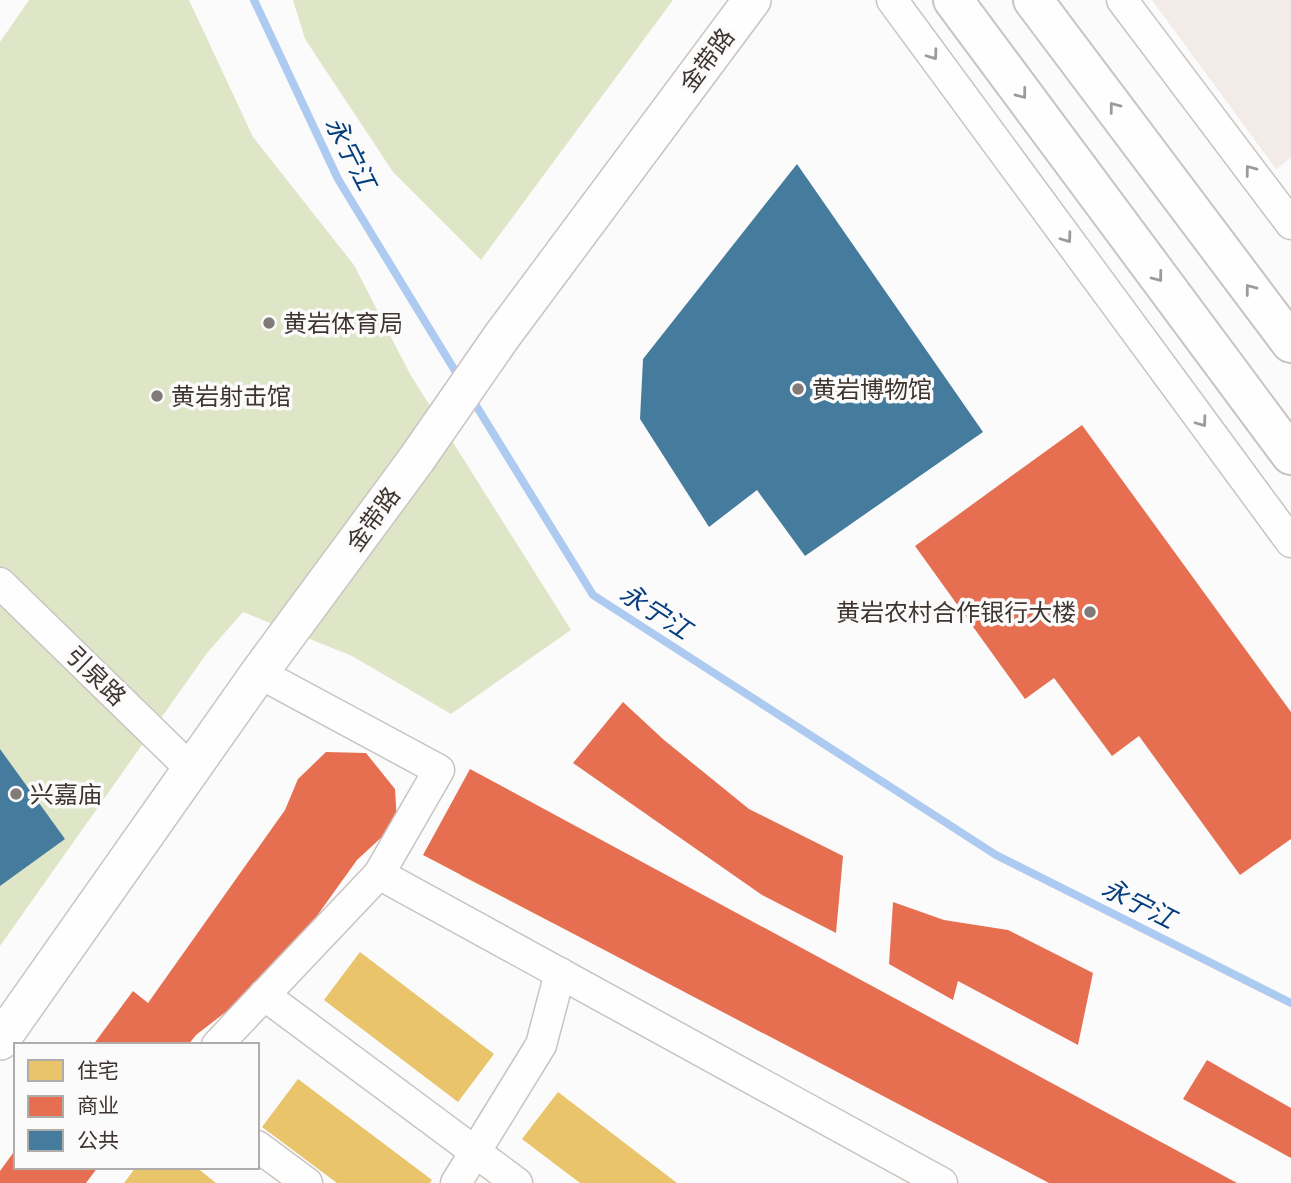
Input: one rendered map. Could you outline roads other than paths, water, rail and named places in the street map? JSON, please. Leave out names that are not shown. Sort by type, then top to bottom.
[{"type":"highway","points":[[953,0],[1291,455]]},
{"type":"highway","points":[[1034,0],[1291,343]]},
{"type":"main road","name":"金带路","points":[[0,1041],[259,673],[416,460],[502,336],[752,0]]},
{"type":"street","points":[[892,0],[1291,542]]},
{"type":"street","points":[[1122,0],[1291,224]]},
{"type":"street","name":"引泉路","points":[[0,583],[192,770]]},
{"type":"street","points":[[219,1043],[379,874],[439,770],[259,673]]},
{"type":"street","points":[[379,874],[942,1183]]},
{"type":"street","points":[[456,1183],[541,1045],[560,973]]},
{"type":"street","points":[[264,995],[517,1183]]},
{"type":"street","points":[[259,1147],[307,1183]]},
{"type":"waterway","name":"永宁江","points":[[254,0],[338,179],[460,379]]},
{"type":"waterway","name":"永宁江","points":[[472,399],[593,595],[996,855],[1291,1003]]},
{"type":"place","name":"黄岩体育局","points":[[269,323]]},
{"type":"place","name":"黄岩博物馆","points":[[798,389]]},
{"type":"place","name":"黄岩射击馆","points":[[157,396]]},
{"type":"place","name":"黄岩农村合作银行大楼","points":[[1090,612]]},
{"type":"place","name":"兴嘉庙","points":[[16,794]]}]
